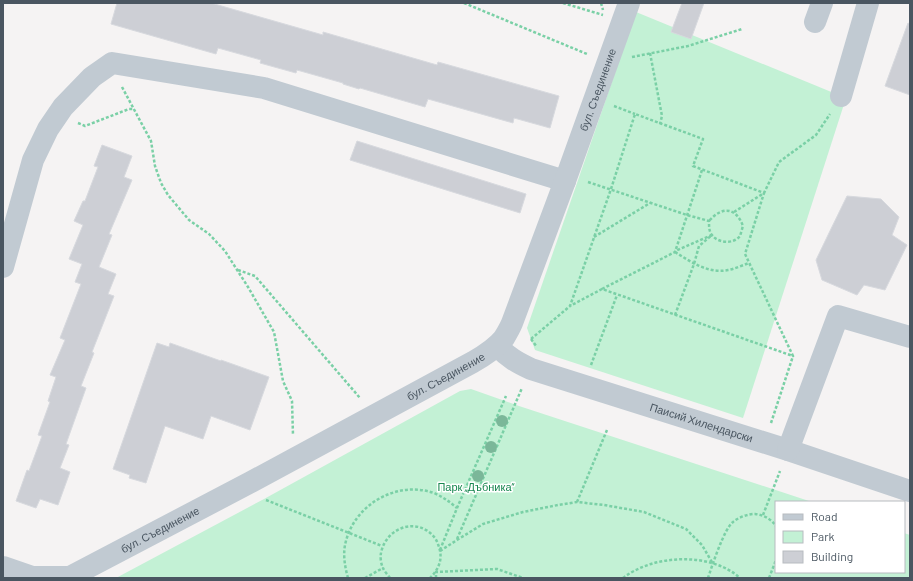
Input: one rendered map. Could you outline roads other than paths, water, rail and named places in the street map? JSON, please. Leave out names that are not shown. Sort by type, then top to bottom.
[{"type":"street","points":[[841,96],[868,3]]},
{"type":"street","name":"бул. Съединение","points":[[69,578],[473,362],[497,346],[505,337],[512,323],[575,181],[625,13]]},
{"type":"street","points":[[3,267],[33,160],[48,129],[63,107],[92,77],[112,63],[264,88],[575,181]]},
{"type":"street","points":[[784,459],[838,316],[910,337]]},
{"type":"street","name":"Паисий Хилендарски","points":[[497,346],[516,362],[531,369],[784,459],[910,491]]},
{"type":"street","points":[[3,566],[32,577],[69,578]]},
{"type":"park label","name":"Парк „Дъбника“","points":[[476,487]]}]
